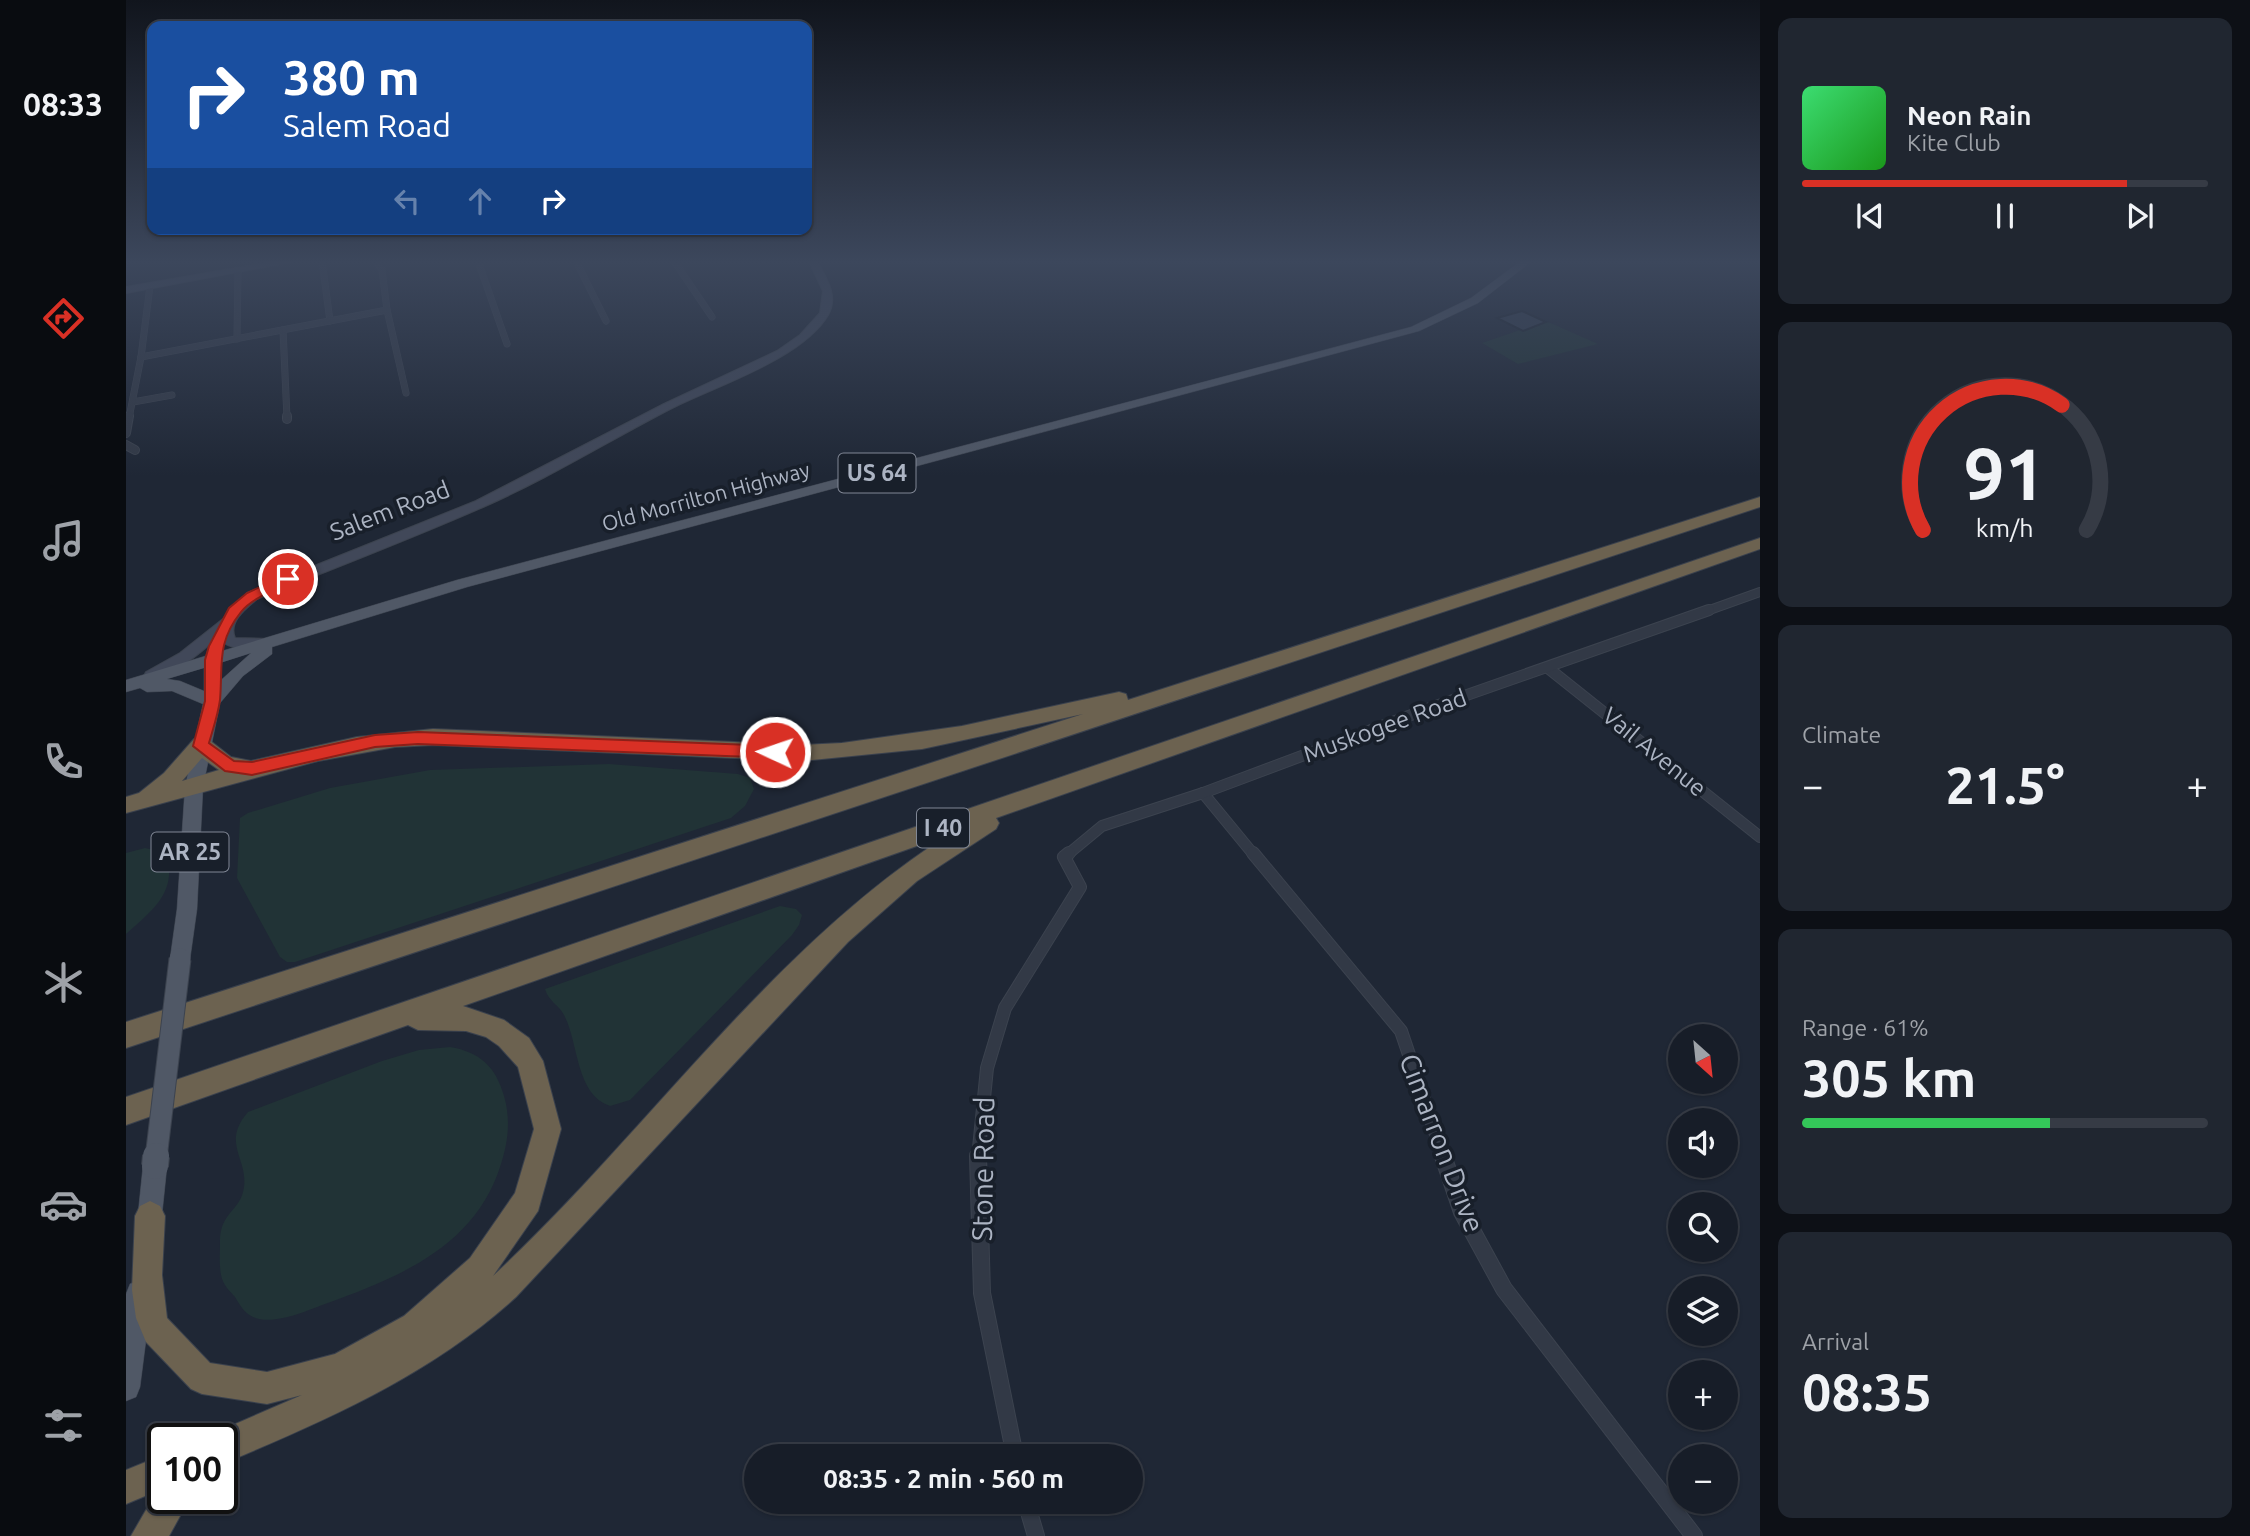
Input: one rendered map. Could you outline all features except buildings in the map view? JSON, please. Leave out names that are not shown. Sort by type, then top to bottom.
[{"type":"highway","name":"I 40","points":[[126,1035],[1760,502]]},
{"type":"highway","name":"I 40","points":[[126,1111],[1760,543]]},
{"type":"highway","points":[[126,805],[375,741],[418,738],[802,754],[866,750],[956,735],[1227,675]]},
{"type":"highway","points":[[126,805],[147,796],[171,779],[201,746],[219,761],[237,768],[252,769],[287,762]]},
{"type":"highway","points":[[238,1440],[381,1375],[424,1350],[466,1320],[554,1237],[770,1004],[877,897],[953,842],[1059,788]]},
{"type":"highway","points":[[150,1216],[148,1294],[156,1329],[177,1358],[194,1374],[228,1388],[275,1387],[323,1375],[396,1338],[444,1304],[493,1255],[524,1208],[545,1145],[546,1122],[542,1092],[536,1072],[520,1048],[507,1036],[482,1022],[442,1016],[374,1025]]},
{"type":"highway","points":[[126,1488],[147,1479]]},
{"type":"highway","points":[[149,1536],[163,1514]]},
{"type":"main road","name":"Salem Road","points":[[150,1216],[187,909],[194,787],[212,701],[212,660],[226,623],[236,608],[269,587],[480,504],[646,417],[794,345],[806,333]]},
{"type":"main road","name":"Old Morrilton Highway","points":[[128,686],[462,583],[1401,333]]},
{"type":"main road","points":[[226,623],[228,639],[238,644],[284,638]]},
{"type":"main road","points":[[128,686],[177,662],[226,623]]},
{"type":"main road","points":[[128,686],[174,685],[212,701],[248,662],[284,638]]},
{"type":"main road","name":"AR 25","points":[[126,1387],[150,1216]]},
{"type":"street","points":[[126,433],[144,333]]},
{"type":"street","points":[[237,333],[237,339]]},
{"type":"street","points":[[141,357],[269,333]]},
{"type":"street","points":[[283,333],[287,419]]},
{"type":"street","points":[[392,333],[406,394]]},
{"type":"street","points":[[503,333],[507,344]]},
{"type":"street","points":[[133,402],[172,395]]},
{"type":"street","points":[[126,445],[135,450]]},
{"type":"street","name":"Muskogee Road","points":[[1074,901],[1080,887],[1064,857],[1102,826],[1203,793],[1427,709],[1760,592]]},
{"type":"street","name":"Vail Avenue","points":[[1548,668],[1760,837]]},
{"type":"street","name":"Cimarron Drive","points":[[1203,793],[1401,1031],[1462,1212],[1504,1289],[1694,1536]]},
{"type":"street","name":"Stone Road","points":[[1013,1444],[982,1293],[978,1147],[987,1068],[1005,1007],[1074,901]]},
{"type":"street","points":[[1030,1514],[1036,1536]]},
{"type":"shaded area","points":[[1512,333],[1572,333],[1598,344],[1518,364],[1482,343]]},
{"type":"shaded area","points":[[609,764],[738,774],[750,778],[754,789],[745,806],[731,818],[295,962],[287,962],[280,957],[237,878],[240,818],[248,813],[330,788],[430,770]]},
{"type":"shaded area","points":[[145,848],[158,851],[167,857],[168,882],[165,892],[152,910],[126,934],[126,853]]},
{"type":"shaded area","points":[[780,906],[796,909],[802,915],[792,935],[630,1100],[610,1106],[599,1100],[584,1079],[564,1015],[545,989]]},
{"type":"shaded area","points":[[450,1047],[478,1057],[491,1069],[501,1086],[507,1114],[507,1139],[501,1164],[474,1217],[432,1255],[353,1294],[280,1319],[261,1319],[247,1313],[223,1281],[220,1259],[223,1225],[239,1202],[244,1187],[243,1167],[236,1142],[240,1123],[248,1112],[382,1061],[419,1050]]},
{"type":"route","points":[[288,579],[252,596],[236,608],[216,646],[212,660],[212,701],[201,746],[219,761],[231,766],[252,769],[375,741],[433,737],[775,752]]}]
